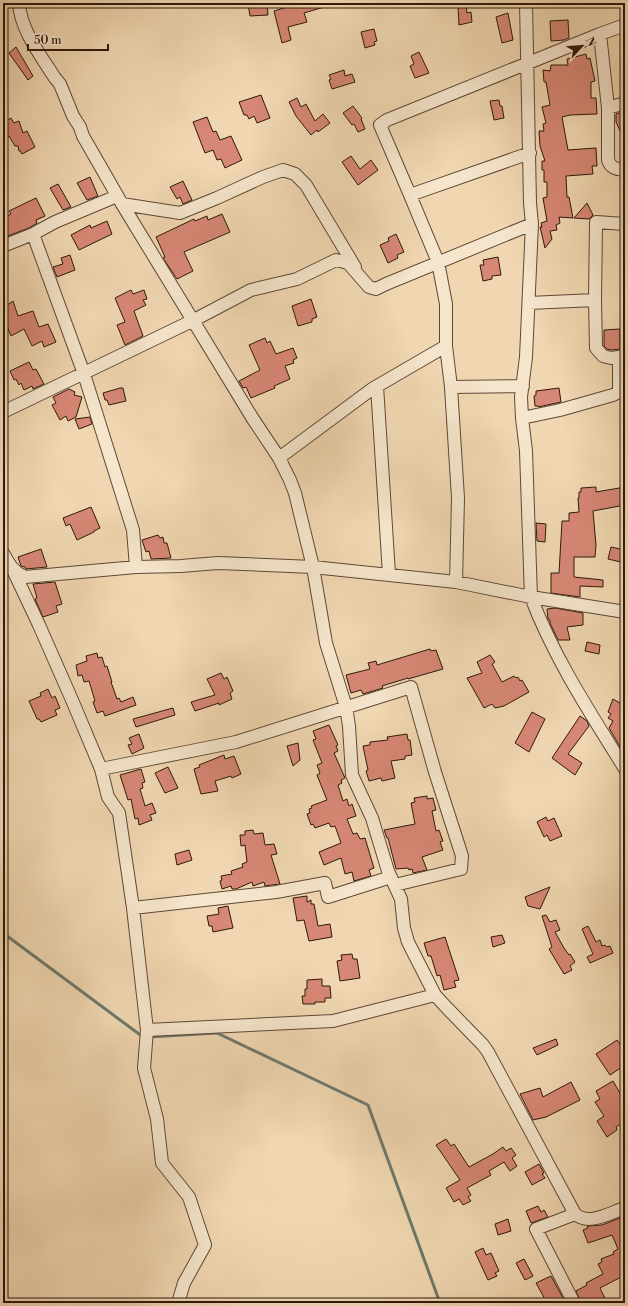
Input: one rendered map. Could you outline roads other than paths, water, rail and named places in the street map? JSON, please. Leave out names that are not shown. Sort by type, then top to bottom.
[{"type":"street","points":[[19,3],[21,18],[25,27],[52,75],[60,84],[73,116],[88,144],[120,200],[290,480],[295,493],[313,567],[326,643],[346,707],[349,726],[352,775],[377,830],[378,841],[401,899],[404,928],[408,942],[435,995],[488,1052],[574,1214],[580,1219],[591,1220],[625,1208]]},
{"type":"street","points":[[526,3],[530,203],[532,224],[526,357],[521,397],[526,450],[531,597],[554,649],[625,769]]},
{"type":"street","points":[[456,582],[458,498],[451,387],[446,346],[446,304],[438,262],[380,125],[388,120],[527,63],[625,25]]},
{"type":"street","points":[[600,34],[608,108],[608,160],[613,168],[625,170]]},
{"type":"street","points":[[608,108],[625,103]]},
{"type":"street","points":[[410,196],[530,153]]},
{"type":"street","points":[[3,246],[33,234],[55,222],[120,200],[180,213],[262,177],[283,170],[295,174],[306,185],[359,274],[369,287],[376,289],[532,224]]},
{"type":"street","points":[[522,418],[560,410],[619,392],[622,356],[611,358],[603,356],[596,348],[596,222],[625,224]]},
{"type":"street","points":[[33,234],[84,374],[133,530],[136,567]]},
{"type":"street","points":[[3,412],[194,320],[251,290],[297,279],[336,260],[348,263],[359,274]]},
{"type":"street","points":[[529,303],[595,300]]},
{"type":"street","points":[[278,458],[377,386],[446,346]]},
{"type":"street","points":[[377,386],[389,574]]},
{"type":"street","points":[[451,387],[523,386]]},
{"type":"street","points":[[3,553],[13,570],[39,625],[101,769],[108,797],[119,813],[133,908],[147,1030],[144,1068],[157,1119],[162,1163],[189,1197],[205,1245],[184,1282],[178,1303]]},
{"type":"street","points":[[13,570],[26,577],[136,567],[218,563],[313,567],[456,582],[531,597],[625,612]]},
{"type":"street","points":[[101,769],[236,742],[411,687],[435,772],[462,856],[461,868],[393,881],[328,897],[325,883],[276,892],[133,908]]},
{"type":"street","points":[[147,1030],[333,1021],[435,995]]},
{"type":"street","points":[[574,1214],[536,1229],[574,1303]]},
{"type":"waterway","points":[[3,933],[143,1037]]},
{"type":"waterway","points":[[149,1037],[217,1033],[368,1105],[440,1303]]}]
